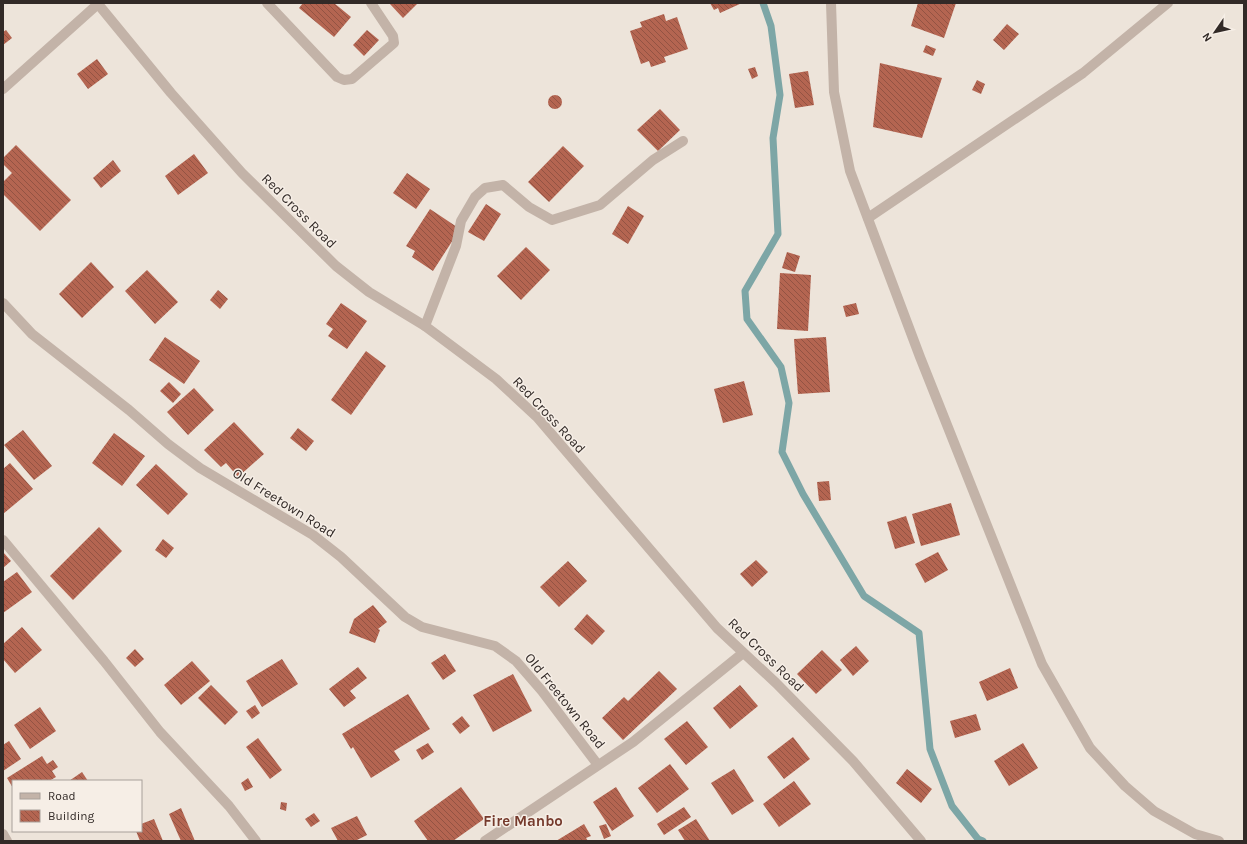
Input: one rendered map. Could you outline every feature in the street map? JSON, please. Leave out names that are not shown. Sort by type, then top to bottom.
[{"type":"street","points":[[267,3],[337,77],[344,80],[352,79],[394,43],[393,36],[371,3]]},
{"type":"street","points":[[831,3],[834,92],[850,171],[920,357],[1042,664],[1090,748],[1125,786],[1154,811],[1195,834],[1219,841]]},
{"type":"street","points":[[868,218],[1083,73],[1168,3]]},
{"type":"street","points":[[3,89],[99,4]]},
{"type":"street","name":"Red Cross Road","points":[[99,4],[171,93],[242,173],[300,232],[336,266],[363,287],[407,316],[426,326],[496,379],[536,417],[717,628],[776,683],[853,762],[920,841]]},
{"type":"street","points":[[426,326],[456,246],[461,221],[475,197],[485,188],[503,185],[529,206],[552,220],[600,205],[653,160],[683,141]]},
{"type":"street","name":"Old Freetown Road","points":[[3,303],[32,334],[129,410],[168,444],[200,468],[313,535],[341,557],[405,618],[422,627],[495,646],[516,661],[542,690],[598,765]]},
{"type":"street","points":[[3,540],[104,661],[160,732],[229,806],[256,841]]},
{"type":"street","points":[[485,841],[633,742],[743,653]]},
{"type":"street","points":[[3,834],[7,841]]},
{"type":"building","points":[[303,3],[334,3],[351,17],[334,37],[299,8]]},
{"type":"building","points":[[389,3],[418,3],[403,18]]},
{"type":"building","points":[[710,3],[742,3],[720,13],[718,8],[714,10]]},
{"type":"building","points":[[918,3],[956,3],[944,38],[911,26]]},
{"type":"building","points":[[664,14],[666,21],[677,17],[688,49],[664,57],[666,62],[651,67],[649,61],[641,64],[630,31],[642,27],[640,22]]},
{"type":"building","points":[[1007,24],[1019,34],[1004,50],[993,40]]},
{"type":"building","points":[[6,30],[12,38],[3,45],[3,32]]},
{"type":"building","points":[[367,30],[379,40],[364,56],[353,45]]},
{"type":"building","points":[[926,45],[936,49],[933,56],[923,52]]},
{"type":"building","points":[[97,59],[108,74],[88,89],[77,74]]},
{"type":"building","points":[[880,63],[942,78],[922,138],[873,127]]},
{"type":"building","points":[[755,67],[758,76],[752,79],[748,69]]},
{"type":"building","points":[[808,71],[814,105],[795,108],[789,74]]},
{"type":"building","points":[[977,80],[985,84],[981,94],[972,90]]},
{"type":"building","points":[[555,95],[560,97],[562,102],[560,107],[555,109],[550,107],[548,102],[550,97]]},
{"type":"building","points":[[660,109],[680,130],[658,151],[637,130]]},
{"type":"building","points":[[16,145],[71,200],[40,231],[3,194],[3,182],[12,173],[3,164],[3,158]]},
{"type":"building","points":[[563,146],[584,166],[549,202],[528,182]]},
{"type":"building","points":[[194,154],[208,173],[178,195],[165,176]]},
{"type":"building","points":[[113,160],[121,171],[101,188],[93,178]]},
{"type":"building","points":[[407,173],[430,189],[416,209],[393,193]]},
{"type":"building","points":[[486,204],[501,214],[484,241],[468,232]]},
{"type":"building","points":[[628,206],[644,216],[628,244],[612,234]]},
{"type":"building","points":[[430,209],[460,229],[433,271],[412,257],[415,251],[406,246]]},
{"type":"building","points":[[526,247],[550,270],[521,300],[497,276]]},
{"type":"building","points":[[787,252],[800,256],[795,272],[782,268]]},
{"type":"building","points":[[91,262],[114,287],[82,318],[59,294]]},
{"type":"building","points":[[147,270],[178,302],[155,324],[125,291]]},
{"type":"building","points":[[780,273],[811,275],[808,331],[777,329]]},
{"type":"building","points":[[218,290],[228,299],[220,309],[210,300]]},
{"type":"building","points":[[341,303],[367,321],[347,349],[328,336],[333,329],[326,324]]},
{"type":"building","points":[[856,303],[859,314],[846,317],[843,306]]},
{"type":"building","points":[[165,337],[200,361],[184,384],[149,360]]},
{"type":"building","points":[[826,337],[830,392],[798,394],[794,339]]},
{"type":"building","points":[[366,351],[386,366],[351,415],[331,400]]},
{"type":"building","points":[[744,381],[753,415],[723,423],[714,389]]},
{"type":"building","points":[[169,382],[181,394],[173,403],[160,391]]},
{"type":"building","points":[[194,388],[214,410],[188,435],[167,412]]},
{"type":"building","points":[[234,422],[264,454],[238,477],[226,463],[221,467],[204,450]]},
{"type":"building","points":[[298,428],[314,441],[306,451],[290,438]]},
{"type":"building","points":[[23,430],[52,466],[34,480],[4,445]]},
{"type":"building","points":[[114,433],[145,456],[122,486],[92,463]]},
{"type":"building","points":[[10,463],[33,489],[3,514],[3,469]]},
{"type":"building","points":[[156,464],[188,494],[168,515],[136,485]]},
{"type":"building","points":[[829,481],[831,500],[819,501],[817,482]]},
{"type":"building","points":[[951,503],[960,535],[921,546],[912,514]]},
{"type":"building","points":[[906,516],[915,543],[895,549],[887,522]]},
{"type":"building","points":[[99,527],[122,551],[73,600],[50,576]]},
{"type":"building","points":[[163,539],[174,548],[166,558],[155,550]]},
{"type":"building","points":[[3,552],[11,561],[3,568]]},
{"type":"building","points":[[938,552],[948,570],[925,583],[915,564]]},
{"type":"building","points":[[756,560],[768,572],[752,587],[740,574]]},
{"type":"building","points":[[568,561],[587,581],[559,607],[540,587]]},
{"type":"building","points":[[17,572],[32,592],[3,613],[3,582]]},
{"type":"building","points":[[373,605],[387,622],[378,629],[380,630],[375,643],[349,633],[354,619]]},
{"type":"building","points":[[587,614],[605,631],[592,645],[574,629]]},
{"type":"building","points":[[22,627],[42,650],[15,673],[3,659],[3,644]]},
{"type":"building","points":[[856,646],[869,661],[853,676],[840,660]]},
{"type":"building","points":[[135,649],[144,659],[135,667],[126,658]]},
{"type":"building","points":[[822,650],[842,670],[816,694],[797,674]]},
{"type":"building","points":[[445,654],[456,671],[443,680],[431,663]]},
{"type":"building","points":[[282,659],[298,684],[262,707],[246,681]]},
{"type":"building","points":[[192,661],[210,681],[181,705],[164,685]]},
{"type":"building","points":[[358,667],[367,678],[350,691],[356,698],[344,707],[329,689]]},
{"type":"building","points":[[1010,668],[1018,688],[987,701],[979,682]]},
{"type":"building","points":[[659,671],[677,689],[623,740],[602,718],[624,697],[628,701]]},
{"type":"building","points":[[513,674],[532,711],[493,732],[473,695]]},
{"type":"building","points":[[211,685],[238,712],[225,725],[198,698]]},
{"type":"building","points":[[740,685],[758,706],[730,729],[713,708]]},
{"type":"building","points":[[408,694],[430,729],[394,751],[400,760],[371,778],[353,747],[351,749],[342,734]]},
{"type":"building","points":[[255,705],[260,713],[252,719],[246,711]]},
{"type":"building","points":[[40,707],[56,731],[30,749],[14,725]]},
{"type":"building","points":[[976,714],[981,730],[955,738],[950,721]]},
{"type":"building","points":[[462,716],[470,726],[460,734],[452,724]]},
{"type":"building","points":[[687,721],[708,747],[686,765],[664,739]]},
{"type":"building","points":[[793,737],[810,759],[784,779],[767,757]]},
{"type":"building","points":[[258,738],[282,770],[270,779],[246,747]]},
{"type":"building","points":[[9,741],[21,759],[3,771],[3,745]]},
{"type":"building","points":[[428,743],[434,752],[422,760],[416,750]]},
{"type":"building","points":[[1023,743],[1038,768],[1009,786],[994,761]]},
{"type":"building","points":[[42,756],[47,764],[53,760],[58,767],[52,771],[56,777],[51,780],[12,780],[12,786],[7,778]]},
{"type":"building","points":[[670,764],[689,789],[657,813],[638,788]]},
{"type":"building","points":[[734,769],[754,801],[732,815],[711,783]]},
{"type":"building","points":[[907,769],[932,789],[921,803],[896,783]]},
{"type":"building","points":[[82,772],[87,780],[70,780]]},
{"type":"building","points":[[248,778],[253,787],[245,791],[241,783]]},
{"type":"building","points":[[794,781],[811,804],[779,827],[763,804]]},
{"type":"building","points":[[461,787],[484,819],[453,841],[428,841],[414,821]]},
{"type":"building","points":[[616,787],[634,816],[612,831],[593,802]]},
{"type":"building","points":[[281,802],[287,803],[286,811],[280,809]]},
{"type":"building","points":[[684,807],[691,817],[664,835],[657,824]]},
{"type":"building","points":[[181,808],[195,841],[181,841],[169,814]]},
{"type":"building","points":[[314,813],[320,821],[311,827],[305,819]]},
{"type":"building","points":[[357,816],[367,835],[355,841],[338,841],[331,828]]},
{"type":"building","points":[[154,819],[163,841],[140,841],[136,832],[142,832],[142,824]]},
{"type":"building","points":[[696,819],[710,841],[685,841],[678,830]]},
{"type":"building","points":[[584,824],[591,836],[586,838],[588,841],[556,841]]},
{"type":"building","points":[[606,824],[611,836],[604,839],[599,826]]},
{"type":"waterway","points":[[763,3],[771,26],[780,95],[773,138],[778,234],[745,291],[747,319],[781,367],[789,403],[782,452],[803,494],[864,596],[919,633],[930,749],[952,806],[978,839],[983,841]]},
{"type":"district","name":"Fire Manbo","points":[[523,821]]}]
